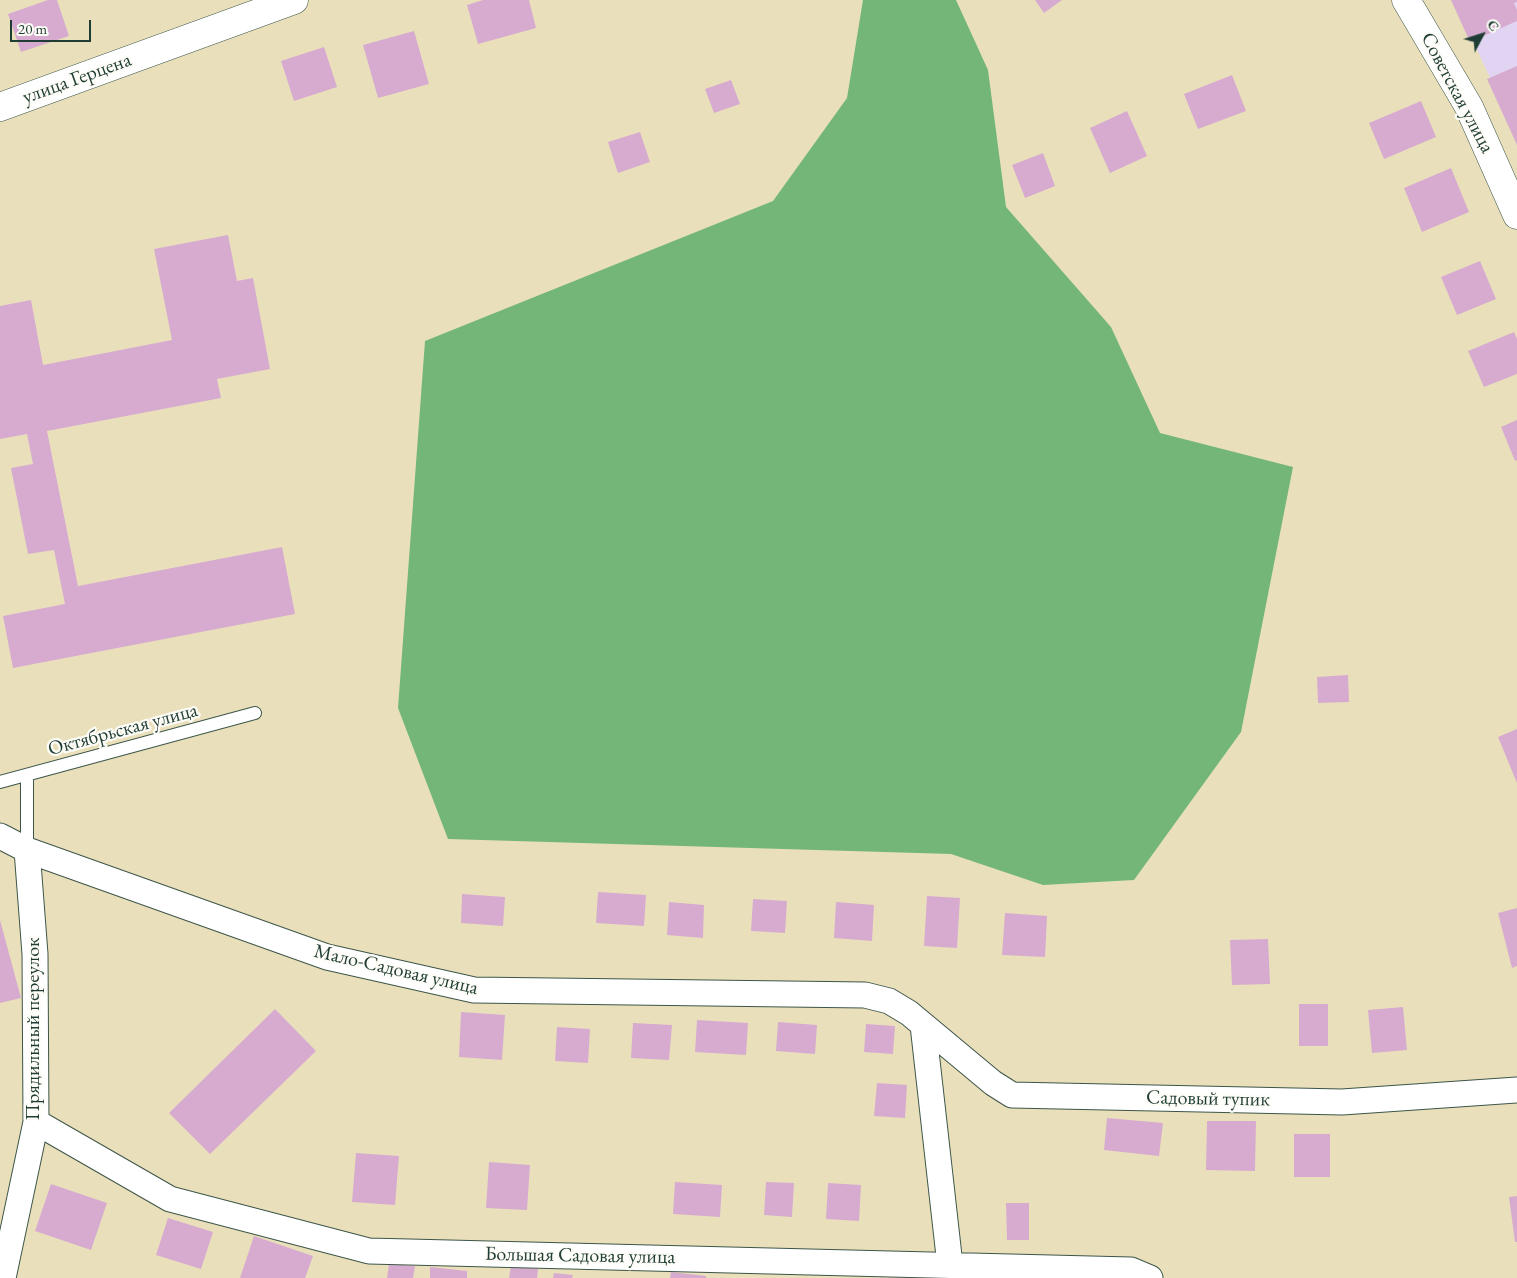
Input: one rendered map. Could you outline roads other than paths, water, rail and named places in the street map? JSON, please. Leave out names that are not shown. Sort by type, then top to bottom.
[{"type":"street","name":"улица Герцена","points":[[0,107],[294,0]]},
{"type":"street","name":"Советская улица","points":[[1406,0],[1470,107],[1517,215]]},
{"type":"street","name":"Мало-Садовая улица","points":[[0,836],[27,850],[327,957],[474,990],[865,995],[890,1001],[923,1025]]},
{"type":"street","name":"Прядильный переулок","points":[[2,1278],[36,1122],[35,954],[27,850]]},
{"type":"street","name":"Садовый тупик","points":[[923,1025],[993,1083],[1012,1095],[1342,1102],[1517,1090]]},
{"type":"street","points":[[923,1025],[950,1265]]},
{"type":"street","name":"Большая Садовая улица","points":[[36,1122],[170,1199],[369,1251],[1131,1270],[1150,1278]]},
{"type":"lane","name":"Октябрьская улица","points":[[0,782],[255,713]]},
{"type":"lane","name":"Прядильный переулок","points":[[27,776],[27,850]]}]
